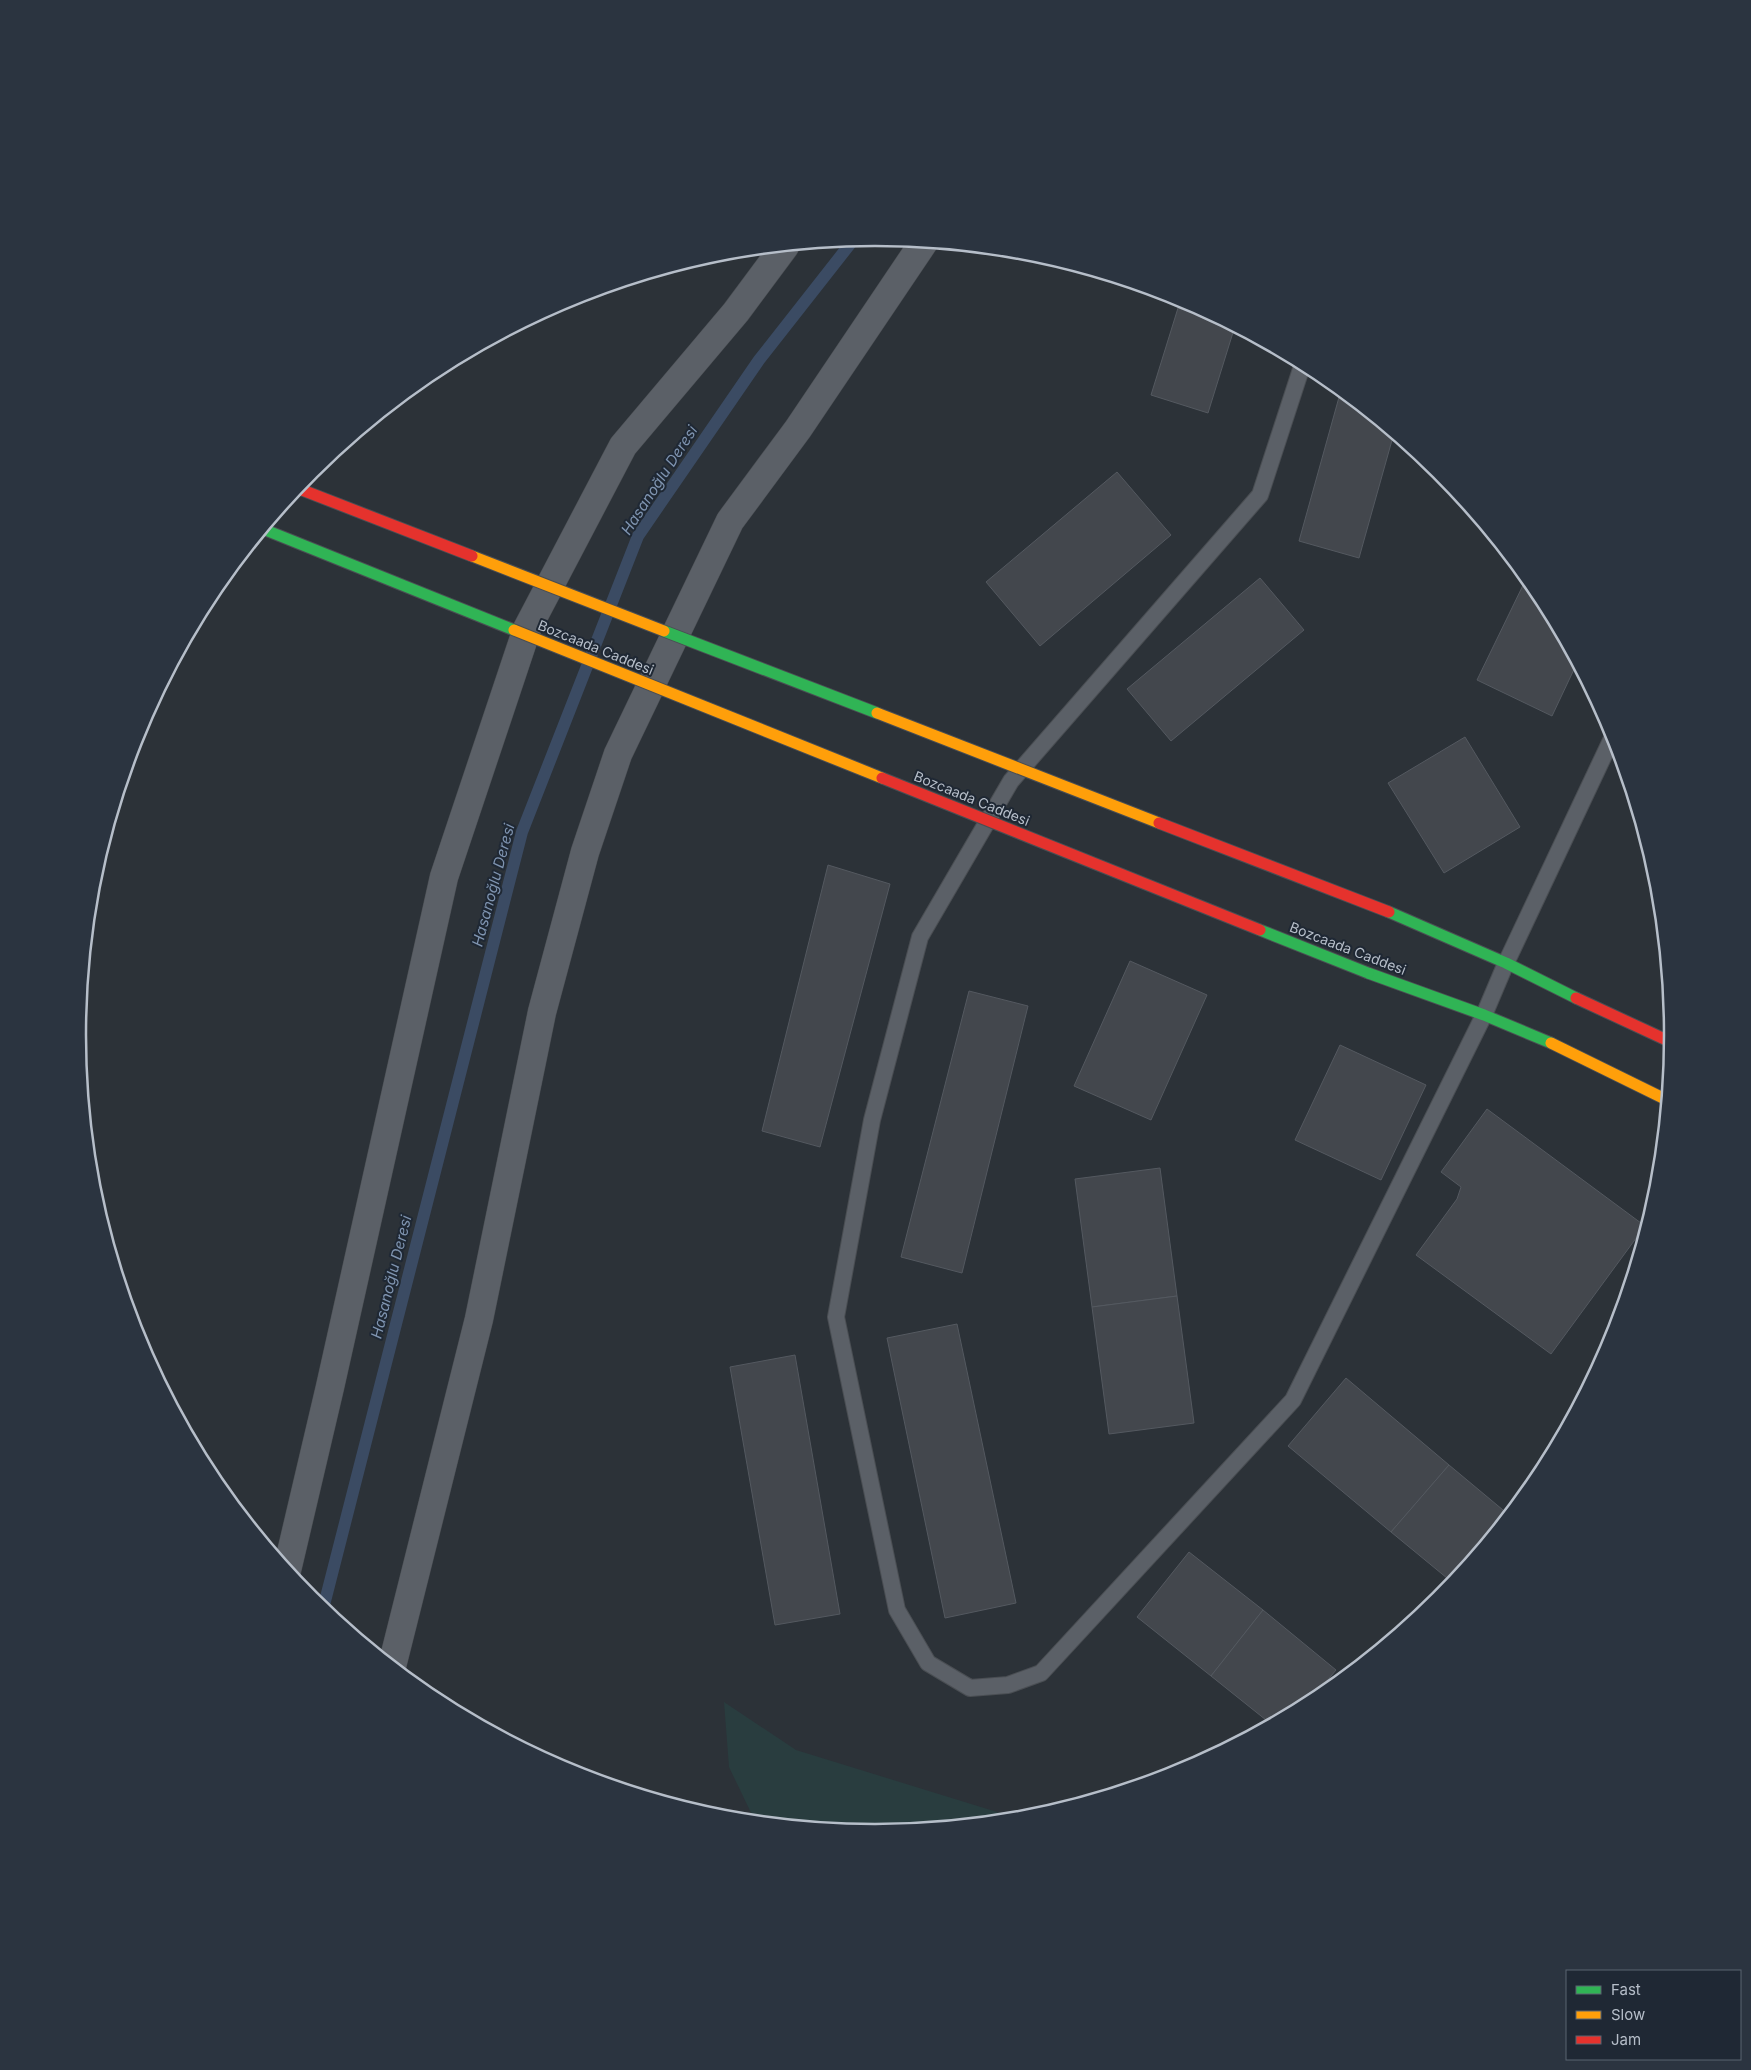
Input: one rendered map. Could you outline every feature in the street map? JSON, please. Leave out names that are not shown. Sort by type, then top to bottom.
[{"type":"street","points":[[394,1660],[479,1319],[542,1012],[585,852],[618,754],[730,521],[798,429],[921,247]]},
{"type":"street","points":[[289,1562],[444,877],[527,629],[623,446],[736,312],[781,252]]},
{"type":"street","points":[[304,491],[1389,912],[1506,963],[1594,1007],[1665,1039]]},
{"type":"street","name":"Bozcaada Caddesi","points":[[269,531],[1368,973],[1484,1015],[1574,1054],[1662,1098]]},
{"type":"lane","points":[[1301,370],[1260,495],[1011,781],[920,937],[872,1120],[836,1318],[897,1610],[928,1663],[970,1688],[1008,1685],[1042,1673],[1293,1400],[1484,1015],[1506,963],[1609,744]]},
{"type":"green space","points":[[724,1702],[796,1750],[1002,1813],[927,1823],[876,1824],[824,1823],[751,1814],[729,1767]]},
{"type":"building","points":[[1178,308],[1193,313],[1233,331],[1208,413],[1151,395]]},
{"type":"building","points":[[1339,397],[1392,439],[1359,558],[1299,541]]},
{"type":"building","points":[[1117,472],[1171,535],[1040,646],[986,582]]},
{"type":"building","points":[[1260,578],[1304,630],[1171,741],[1127,689]]},
{"type":"building","points":[[1523,585],[1559,640],[1574,669],[1552,716],[1477,680]]},
{"type":"building","points":[[1465,737],[1520,827],[1444,873],[1388,783]]},
{"type":"building","points":[[828,865],[890,884],[820,1147],[762,1131]]},
{"type":"building","points":[[1130,961],[1207,995],[1151,1120],[1074,1086]]},
{"type":"building","points":[[969,991],[1028,1006],[962,1273],[901,1257]]},
{"type":"building","points":[[1340,1045],[1426,1085],[1381,1180],[1295,1140]]},
{"type":"building","points":[[1487,1109],[1642,1224],[1639,1234],[1551,1354],[1416,1255],[1457,1199],[1461,1187],[1441,1172]]},
{"type":"building","points":[[1160,1168],[1177,1296],[1092,1307],[1075,1179]]},
{"type":"building","points":[[1177,1296],[1194,1423],[1109,1434],[1092,1307]]},
{"type":"building","points":[[957,1324],[1016,1603],[945,1618],[887,1338]]},
{"type":"building","points":[[795,1355],[840,1614],[775,1625],[730,1367]]},
{"type":"building","points":[[1346,1378],[1449,1465],[1391,1532],[1288,1446]]},
{"type":"building","points":[[1449,1465],[1505,1511],[1447,1578],[1391,1532]]},
{"type":"building","points":[[1189,1552],[1263,1610],[1211,1676],[1137,1617]]},
{"type":"building","points":[[1263,1610],[1336,1670],[1325,1683],[1267,1721],[1211,1676]]},
{"type":"waterway","name":"Hasanoğlu Deresi","points":[[325,1601],[522,832],[638,536],[759,360],[848,247]]},
{"type":"traffic: fast","points":[[269,531],[514,630]]},
{"type":"traffic: fast","points":[[664,631],[877,713]]},
{"type":"traffic: fast","points":[[1389,912],[1506,963],[1576,998]]},
{"type":"traffic: fast","points":[[1260,930],[1368,973]]},
{"type":"traffic: fast","points":[[1368,973],[1484,1015],[1551,1043]]},
{"type":"traffic: slow","points":[[472,556],[664,631]]},
{"type":"traffic: slow","points":[[514,630],[882,778]]},
{"type":"traffic: slow","points":[[877,713],[1159,823]]},
{"type":"traffic: slow","points":[[1551,1043],[1662,1098]]},
{"type":"traffic: jam","points":[[304,491],[472,556]]},
{"type":"traffic: jam","points":[[882,778],[1260,930]]},
{"type":"traffic: jam","points":[[1159,823],[1389,912]]},
{"type":"traffic: jam","points":[[1576,998],[1665,1039]]}]
